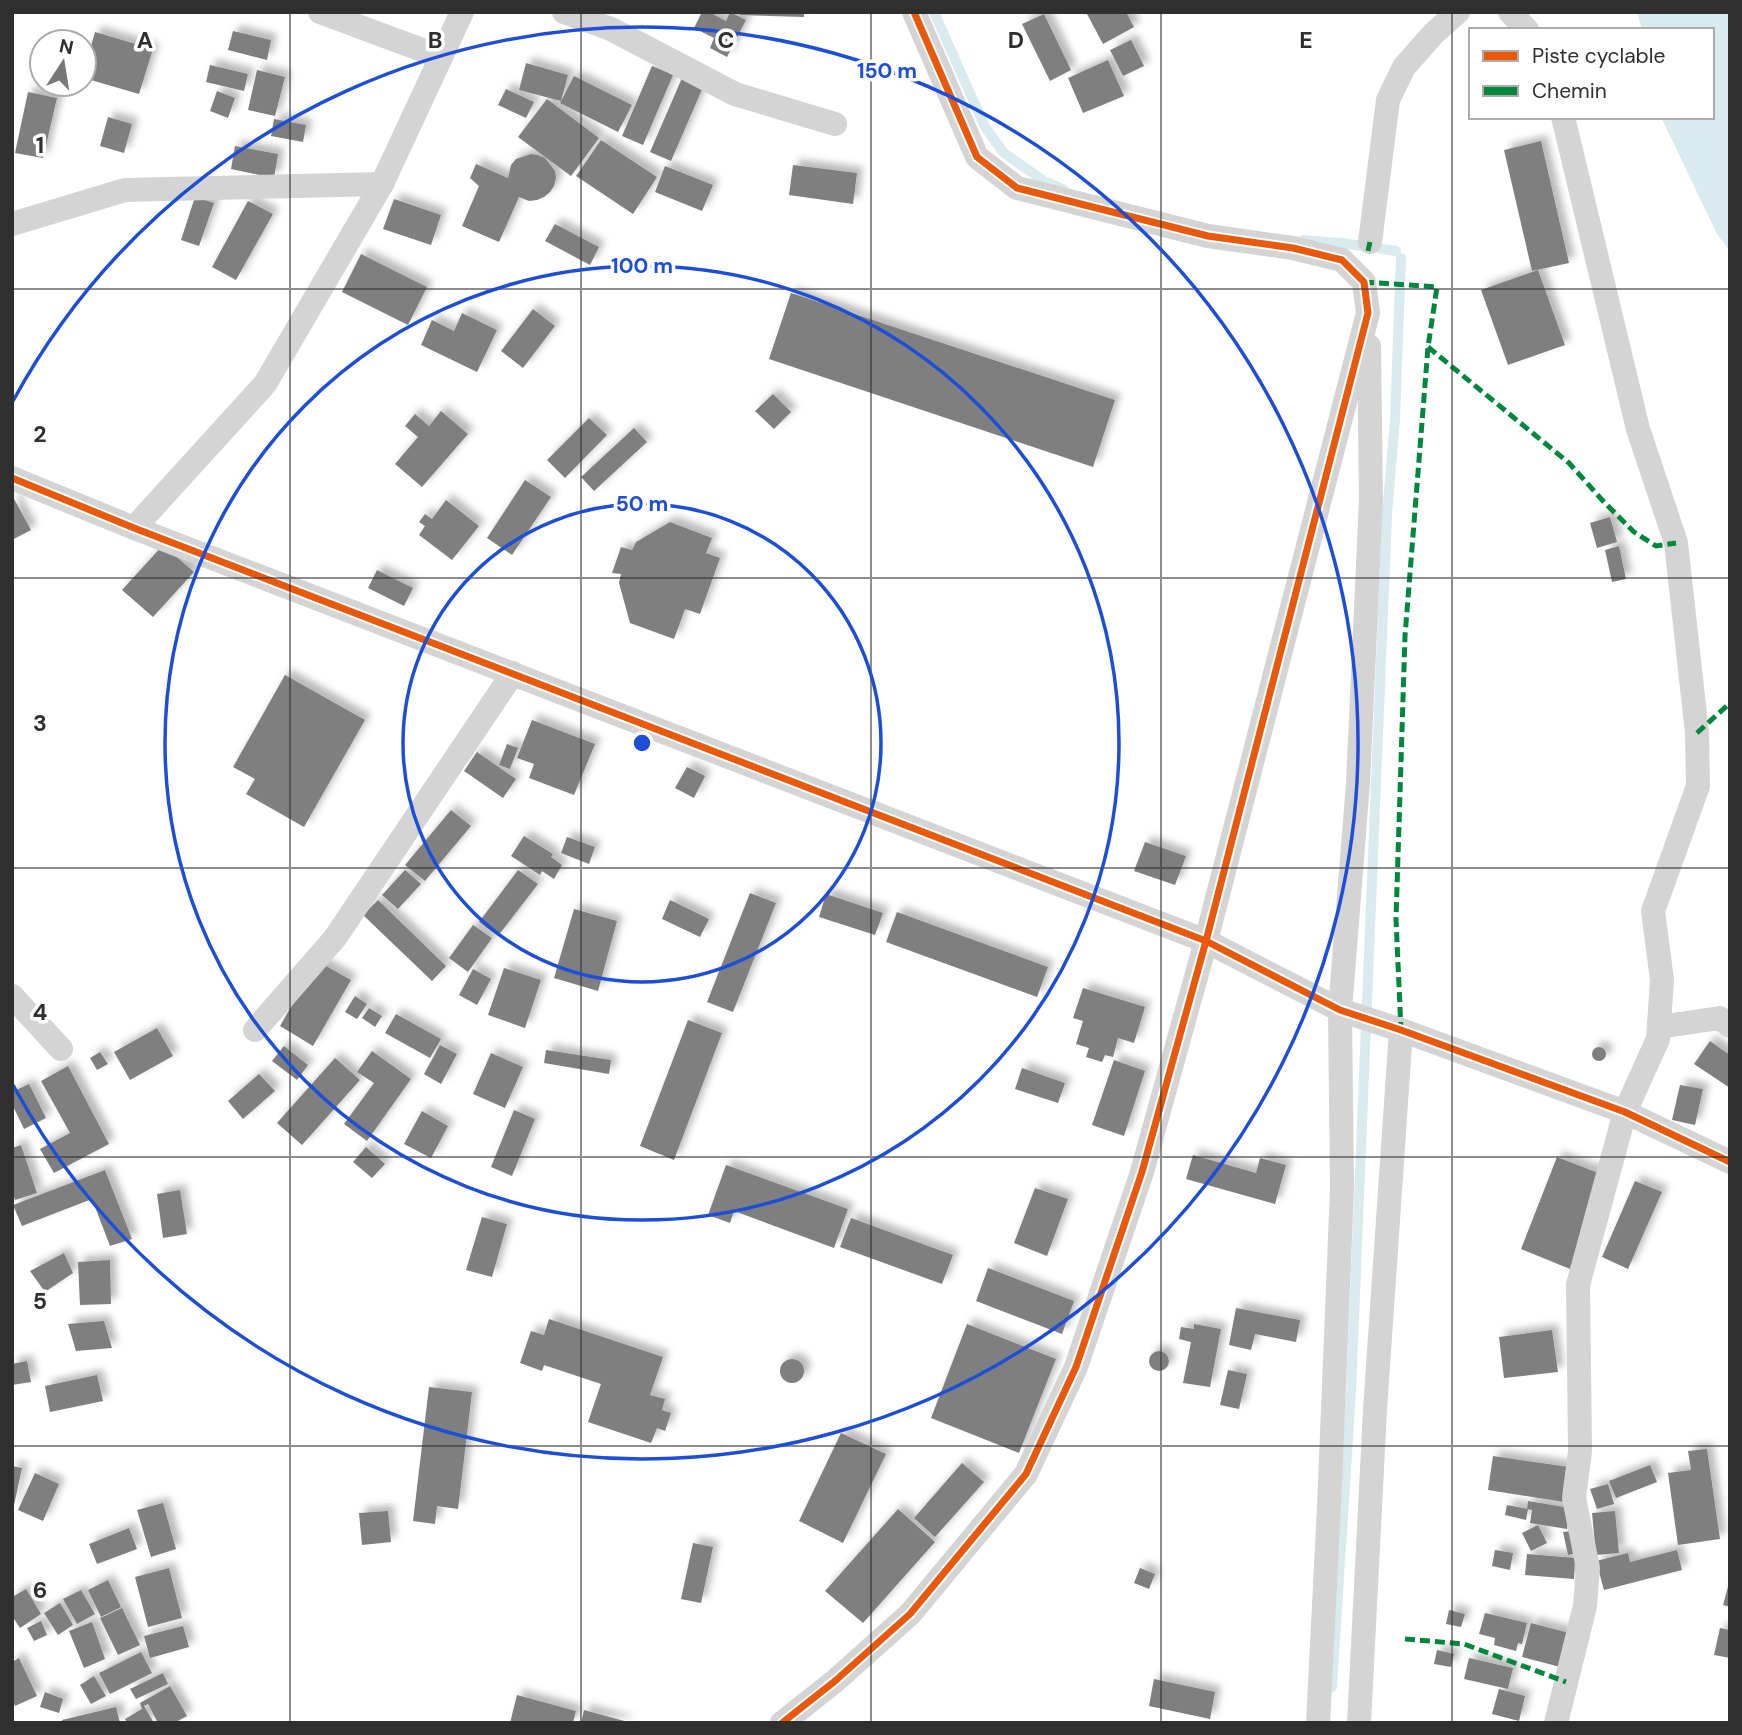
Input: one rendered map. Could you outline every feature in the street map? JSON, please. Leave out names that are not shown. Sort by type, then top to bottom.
[{"type":"street","points":[[320,12],[441,57]]},
{"type":"street","points":[[134,528],[265,384],[382,184],[462,12]]},
{"type":"street","points":[[564,12],[611,29],[735,94],[835,124]]},
{"type":"street","points":[[914,12],[977,157],[1017,188],[1208,236],[1293,248],[1342,260],[1364,282]]},
{"type":"street","points":[[1318,1723],[1342,1189],[1340,1010],[1358,783],[1371,513],[1368,313],[1364,282],[1388,100],[1404,67],[1434,33],[1458,12]]},
{"type":"street","points":[[1510,12],[1525,28]]},
{"type":"street","points":[[1556,1723],[1585,1606],[1588,1568],[1574,1498],[1580,1451],[1578,1285],[1625,1112],[1658,1039],[1661,980],[1653,911],[1698,786],[1696,719],[1676,543],[1638,429],[1563,119]]},
{"type":"street","points":[[12,225],[125,190],[382,184]]},
{"type":"street","points":[[782,1723],[835,1681],[909,1614],[1026,1474],[1076,1367],[1142,1172],[1206,941],[1368,313]]},
{"type":"street","points":[[12,478],[134,528],[1206,941],[1340,1010],[1625,1112],[1730,1162]]},
{"type":"street","points":[[255,1030],[335,939],[513,673]]},
{"type":"street","points":[[12,996],[61,1049]]},
{"type":"street","points":[[1659,1027],[1720,1018],[1730,1026]]},
{"type":"street","points":[[1359,1723],[1375,1410],[1401,1030]]},
{"type":"shaded area","points":[[1637,12],[1730,12],[1730,251],[1717,234],[1662,119],[1714,119],[1714,28],[1641,28]]},
{"type":"building","points":[[702,12],[709,12],[726,21],[730,12],[746,20],[727,57],[710,48],[714,38],[694,28]]},
{"type":"building","points":[[740,12],[804,12],[804,17],[740,15]]},
{"type":"building","points":[[1126,12],[1134,27],[1103,44],[1087,14]]},
{"type":"building","points":[[1044,14],[1071,70],[1050,81],[1022,24]]},
{"type":"building","points":[[233,31],[271,40],[267,60],[228,50]]},
{"type":"building","points":[[98,33],[153,49],[139,94],[98,82]]},
{"type":"building","points":[[1131,40],[1144,66],[1123,76],[1110,50]]},
{"type":"building","points":[[1108,60],[1124,96],[1083,113],[1068,78]]},
{"type":"building","points":[[526,63],[568,75],[561,101],[519,90]]},
{"type":"building","points":[[210,65],[248,74],[244,91],[206,82]]},
{"type":"building","points":[[652,66],[673,75],[643,145],[622,136]]},
{"type":"building","points":[[257,70],[285,77],[275,116],[248,110]]},
{"type":"building","points":[[574,76],[632,105],[618,132],[560,103]]},
{"type":"building","points":[[682,78],[703,87],[671,161],[650,152]]},
{"type":"building","points":[[506,89],[534,102],[526,118],[498,105]]},
{"type":"building","points":[[217,91],[235,98],[228,118],[210,111]]},
{"type":"building","points":[[28,92],[28,98],[57,98],[43,158],[15,153]]},
{"type":"building","points":[[547,99],[599,138],[571,176],[518,137]]},
{"type":"building","points":[[108,117],[132,124],[124,153],[100,146]]},
{"type":"building","points":[[274,119],[306,125],[303,142],[271,136]]},
{"type":"building","points":[[601,140],[657,177],[633,214],[576,176]]},
{"type":"building","points":[[1541,141],[1569,263],[1532,271],[1504,150]]},
{"type":"building","points":[[235,146],[278,154],[274,178],[231,169]]},
{"type":"building","points":[[531,154],[545,158],[555,171],[556,178],[550,192],[537,200],[529,201],[519,197],[499,242],[462,226],[479,186],[470,178],[476,164],[508,178],[511,165],[516,159]]},
{"type":"building","points":[[793,165],[857,173],[853,204],[789,195]]},
{"type":"building","points":[[665,166],[713,185],[702,211],[655,192]]},
{"type":"building","points":[[195,197],[214,203],[199,246],[181,240]]},
{"type":"building","points":[[394,199],[441,215],[431,245],[383,229]]},
{"type":"building","points":[[248,201],[273,214],[236,280],[212,267]]},
{"type":"building","points":[[555,224],[599,247],[590,265],[545,241]]},
{"type":"building","points":[[361,254],[427,287],[408,325],[342,292]]},
{"type":"building","points":[[1538,270],[1565,345],[1508,365],[1481,290]]},
{"type":"building","points":[[791,293],[1115,400],[1093,467],[769,359]]},
{"type":"building","points":[[533,309],[555,326],[523,368],[501,351]]},
{"type":"building","points":[[462,313],[497,330],[477,372],[421,345],[432,320],[454,331]]},
{"type":"building","points":[[773,394],[791,412],[774,429],[755,411]]},
{"type":"building","points":[[441,411],[468,434],[422,487],[395,464],[418,437],[405,426],[415,414],[429,426]]},
{"type":"building","points":[[589,418],[607,435],[565,478],[547,460]]},
{"type":"building","points":[[634,428],[647,442],[594,491],[581,477]]},
{"type":"building","points":[[525,480],[551,497],[512,555],[487,538]]},
{"type":"building","points":[[12,495],[31,530],[12,540]]},
{"type":"building","points":[[446,500],[479,526],[452,560],[419,535],[425,526],[419,522],[425,514],[432,519]]},
{"type":"building","points":[[1610,517],[1617,542],[1597,548],[1590,523]]},
{"type":"building","points":[[670,522],[712,538],[706,553],[720,558],[700,614],[685,609],[674,639],[630,623],[619,583],[621,574],[612,573],[621,547],[632,550],[636,542]]},
{"type":"building","points":[[163,545],[194,572],[153,617],[122,590]]},
{"type":"building","points":[[1619,546],[1626,579],[1612,582],[1605,550]]},
{"type":"building","points":[[377,570],[413,588],[404,606],[368,588]]},
{"type":"building","points":[[285,675],[365,720],[304,827],[246,794],[255,779],[233,767]]},
{"type":"building","points":[[532,720],[595,744],[574,795],[529,778],[534,764],[517,758]]},
{"type":"building","points":[[507,744],[518,748],[510,769],[499,765]]},
{"type":"building","points":[[477,752],[516,779],[503,798],[464,771]]},
{"type":"building","points":[[687,767],[705,776],[694,798],[675,788]]},
{"type":"building","points":[[451,810],[471,826],[425,881],[405,865]]},
{"type":"building","points":[[524,836],[553,854],[551,857],[562,865],[554,879],[542,871],[540,875],[511,856]]},
{"type":"building","points":[[567,837],[595,847],[589,864],[561,853]]},
{"type":"building","points":[[1145,842],[1186,856],[1175,885],[1134,871]]},
{"type":"building","points":[[405,870],[421,884],[398,909],[382,895]]},
{"type":"building","points":[[518,870],[538,884],[498,936],[479,922]]},
{"type":"building","points":[[750,893],[776,903],[733,1012],[707,1002]]},
{"type":"building","points":[[826,894],[883,913],[875,935],[819,917]]},
{"type":"building","points":[[378,900],[446,966],[432,981],[363,915]]},
{"type":"building","points":[[670,900],[709,919],[700,937],[662,919]]},
{"type":"building","points":[[574,909],[617,921],[598,991],[554,978]]},
{"type":"building","points":[[897,912],[1048,967],[1037,997],[886,942]]},
{"type":"building","points":[[473,925],[492,938],[468,972],[449,958]]},
{"type":"building","points":[[317,961],[351,980],[313,1046],[280,1026]]},
{"type":"building","points":[[504,968],[541,980],[525,1028],[488,1015]]},
{"type":"building","points":[[473,969],[491,979],[477,1005],[459,995]]},
{"type":"building","points":[[1083,988],[1145,1007],[1134,1043],[1118,1038],[1113,1057],[1105,1055],[1102,1062],[1086,1057],[1089,1048],[1076,1044],[1083,1021],[1073,1018]]},
{"type":"building","points":[[355,996],[367,1004],[357,1019],[345,1012]]},
{"type":"building","points":[[369,1008],[382,1016],[375,1027],[362,1018]]},
{"type":"building","points":[[396,1014],[441,1039],[430,1058],[385,1033]]},
{"type":"building","points":[[688,1020],[722,1033],[674,1160],[640,1146]]},
{"type":"building","points":[[157,1028],[173,1056],[130,1080],[114,1052]]},
{"type":"building","points":[[1710,1041],[1730,1055],[1730,1088],[1694,1064]]},
{"type":"building","points":[[440,1045],[457,1054],[441,1084],[424,1074]]},
{"type":"building","points":[[284,1046],[308,1065],[297,1080],[272,1061]]},
{"type":"building","points":[[1596,1047],[1602,1047],[1606,1054],[1602,1061],[1596,1061],[1592,1057],[1592,1051]]},
{"type":"building","points":[[546,1050],[611,1060],[609,1074],[544,1063]]},
{"type":"building","points":[[372,1051],[411,1079],[367,1141],[344,1124],[374,1083],[357,1072]]},
{"type":"building","points":[[100,1052],[108,1064],[97,1070],[90,1058]]},
{"type":"building","points":[[491,1053],[523,1067],[505,1108],[473,1094]]},
{"type":"building","points":[[335,1058],[360,1080],[302,1145],[277,1123]]},
{"type":"building","points":[[1114,1060],[1145,1071],[1124,1136],[1092,1125]]},
{"type":"building","points":[[68,1066],[109,1144],[54,1173],[40,1149],[70,1133],[41,1081]]},
{"type":"building","points":[[1022,1068],[1065,1083],[1058,1103],[1015,1089]]},
{"type":"building","points":[[259,1074],[275,1091],[243,1119],[228,1101]]},
{"type":"building","points":[[29,1084],[46,1118],[24,1129],[12,1104],[12,1092]]},
{"type":"building","points":[[1680,1085],[1703,1089],[1695,1125],[1672,1120]]},
{"type":"building","points":[[514,1110],[535,1119],[512,1176],[491,1167]]},
{"type":"building","points":[[422,1111],[448,1126],[431,1158],[404,1144]]},
{"type":"building","points":[[21,1145],[37,1193],[15,1200],[12,1192],[12,1148]]},
{"type":"building","points":[[366,1147],[385,1164],[372,1178],[353,1162]]},
{"type":"building","points":[[1193,1155],[1256,1173],[1260,1158],[1286,1165],[1275,1204],[1186,1179]]},
{"type":"building","points":[[1557,1157],[1606,1176],[1570,1269],[1521,1249]]},
{"type":"building","points":[[726,1165],[848,1209],[834,1248],[734,1211],[730,1223],[708,1215]]},
{"type":"building","points":[[105,1170],[132,1239],[110,1246],[92,1199],[22,1226],[13,1205]]},
{"type":"building","points":[[1635,1181],[1662,1192],[1628,1269],[1602,1257]]},
{"type":"building","points":[[1035,1188],[1068,1199],[1047,1256],[1014,1243]]},
{"type":"building","points":[[180,1190],[187,1234],[163,1238],[157,1194]]},
{"type":"building","points":[[482,1217],[507,1224],[492,1277],[466,1270]]},
{"type":"building","points":[[851,1218],[953,1255],[942,1284],[840,1247]]},
{"type":"building","points":[[64,1253],[73,1273],[45,1292],[30,1271]]},
{"type":"building","points":[[110,1260],[111,1304],[80,1305],[78,1262]]},
{"type":"building","points":[[988,1268],[1074,1301],[1062,1334],[976,1301]]},
{"type":"building","points":[[1236,1308],[1300,1320],[1296,1342],[1255,1334],[1251,1350],[1229,1345]]},
{"type":"building","points":[[549,1319],[663,1357],[650,1395],[665,1399],[662,1410],[671,1413],[665,1431],[657,1428],[651,1443],[588,1422],[601,1384],[544,1365],[542,1371],[520,1363],[531,1331],[544,1335]]},
{"type":"building","points":[[104,1321],[112,1348],[76,1351],[68,1324]]},
{"type":"building","points":[[967,1324],[1056,1359],[1019,1453],[931,1418]]},
{"type":"building","points":[[1194,1324],[1221,1329],[1210,1387],[1183,1383],[1191,1342],[1179,1339],[1181,1327],[1194,1329]]},
{"type":"building","points":[[1552,1330],[1558,1372],[1504,1378],[1499,1337]]},
{"type":"building","points":[[1159,1351],[1166,1354],[1169,1361],[1166,1368],[1159,1371],[1152,1368],[1149,1361],[1152,1354]]},
{"type":"building","points":[[792,1359],[800,1363],[804,1371],[800,1379],[792,1383],[784,1379],[780,1371],[784,1363]]},
{"type":"building","points":[[27,1361],[31,1382],[12,1385],[12,1364]]},
{"type":"building","points":[[1228,1370],[1247,1374],[1239,1409],[1220,1405]]},
{"type":"building","points":[[97,1375],[103,1401],[50,1412],[45,1386]]},
{"type":"building","points":[[429,1387],[472,1392],[458,1509],[437,1506],[435,1524],[413,1521]]},
{"type":"building","points":[[841,1433],[886,1454],[843,1543],[799,1521]]},
{"type":"building","points":[[1707,1449],[1720,1539],[1678,1545],[1668,1473],[1691,1470],[1688,1451]]},
{"type":"building","points":[[1493,1456],[1569,1467],[1564,1502],[1488,1490]]},
{"type":"building","points":[[962,1463],[984,1482],[935,1537],[914,1518]]},
{"type":"building","points":[[1650,1465],[1657,1482],[1616,1498],[1609,1481]]},
{"type":"building","points":[[12,1466],[22,1468],[13,1510],[12,1509]]},
{"type":"building","points":[[35,1473],[59,1484],[43,1521],[18,1510]]},
{"type":"building","points":[[1608,1484],[1614,1504],[1597,1509],[1590,1489]]},
{"type":"building","points":[[1528,1501],[1570,1508],[1567,1529],[1530,1523],[1532,1510],[1527,1509]]},
{"type":"building","points":[[163,1503],[176,1549],[151,1557],[137,1510]]},
{"type":"building","points":[[1507,1505],[1528,1509],[1526,1520],[1505,1515]]},
{"type":"building","points":[[898,1509],[935,1542],[863,1623],[825,1591]]},
{"type":"building","points":[[388,1511],[391,1542],[362,1545],[359,1513]]},
{"type":"building","points":[[1615,1511],[1619,1553],[1596,1555],[1592,1513]]},
{"type":"building","points":[[1538,1525],[1547,1543],[1531,1551],[1522,1533]]},
{"type":"building","points":[[129,1528],[137,1549],[97,1564],[89,1544]]},
{"type":"building","points":[[1572,1531],[1577,1553],[1568,1555],[1563,1532]]},
{"type":"building","points":[[693,1543],[713,1547],[701,1603],[681,1599]]},
{"type":"building","points":[[1495,1550],[1513,1553],[1510,1570],[1492,1566]]},
{"type":"building","points":[[1677,1550],[1682,1570],[1604,1590],[1596,1561],[1628,1553],[1630,1562]]},
{"type":"building","points":[[1527,1554],[1575,1558],[1574,1579],[1525,1575]]},
{"type":"building","points":[[169,1568],[182,1618],[148,1627],[135,1577]]},
{"type":"building","points":[[1140,1568],[1155,1574],[1149,1589],[1134,1583]]},
{"type":"building","points":[[108,1580],[121,1607],[101,1617],[88,1590]]},
{"type":"building","points":[[1730,1583],[1730,1607],[1723,1605]]},
{"type":"building","points":[[26,1589],[41,1614],[20,1628],[12,1616],[12,1597]]},
{"type":"building","points":[[81,1590],[95,1614],[77,1624],[63,1599]]},
{"type":"building","points":[[60,1603],[73,1625],[58,1635],[44,1613]]},
{"type":"building","points":[[122,1608],[140,1645],[118,1655],[100,1618]]},
{"type":"building","points":[[1449,1610],[1465,1614],[1461,1627],[1446,1624]]},
{"type":"building","points":[[1485,1613],[1527,1623],[1522,1644],[1518,1643],[1516,1651],[1494,1645],[1495,1638],[1479,1634]]},
{"type":"building","points":[[41,1621],[47,1635],[34,1641],[27,1628]]},
{"type":"building","points":[[92,1622],[105,1659],[84,1668],[69,1631]]},
{"type":"building","points":[[1531,1623],[1573,1634],[1564,1668],[1522,1657]]},
{"type":"building","points":[[183,1626],[189,1647],[150,1658],[144,1636]]},
{"type":"building","points":[[1720,1628],[1730,1630],[1730,1658],[1714,1655]]},
{"type":"building","points":[[1437,1650],[1454,1654],[1451,1667],[1434,1664]]},
{"type":"building","points":[[141,1652],[152,1673],[110,1694],[99,1673]]},
{"type":"building","points":[[19,1658],[37,1696],[15,1706],[12,1699],[12,1662]]},
{"type":"building","points":[[1469,1658],[1513,1668],[1508,1689],[1464,1679]]},
{"type":"building","points":[[163,1673],[168,1684],[136,1699],[130,1689]]},
{"type":"building","points":[[94,1676],[106,1696],[91,1704],[80,1685]]},
{"type":"building","points":[[1154,1679],[1215,1692],[1210,1719],[1149,1706]]},
{"type":"building","points":[[170,1686],[187,1716],[174,1723],[158,1723],[148,1704],[144,1706],[154,1723],[127,1723],[125,1719],[142,1709],[140,1703]]},
{"type":"building","points":[[1499,1689],[1525,1696],[1519,1721],[1492,1714]]},
{"type":"building","points":[[45,1692],[63,1699],[59,1713],[40,1707]]},
{"type":"building","points":[[517,1695],[576,1711],[573,1723],[510,1723]]},
{"type":"building","points":[[116,1707],[120,1723],[62,1723],[62,1720]]},
{"type":"building","points":[[584,1710],[628,1722],[628,1723],[581,1723]]},
{"type":"waterway","points":[[934,12],[985,127],[1004,153],[1044,181],[1063,189]]},
{"type":"waterway","points":[[1303,240],[1396,251]]},
{"type":"waterway","points":[[1332,1687],[1351,1392],[1387,515],[1395,419],[1401,258]]},
{"type":"marked path","points":[[1368,251],[1370,242]]},
{"type":"marked path","points":[[1364,282],[1437,287],[1428,347],[1405,636],[1396,919],[1401,1030]]},
{"type":"marked path","points":[[1428,347],[1569,463],[1634,532],[1656,546],[1676,543]]},
{"type":"marked path","points":[[1697,733],[1730,703]]},
{"type":"marked path","points":[[1405,1639],[1464,1644],[1566,1682]]},
{"type":"cycle path","points":[[782,1723],[835,1681],[910,1614],[1026,1474],[1076,1367],[1142,1172],[1206,941],[1368,313],[1364,282],[1342,260],[1293,248],[1208,236],[1017,188],[977,157],[914,12]]},
{"type":"cycle path","points":[[12,478],[134,528],[1206,941],[1340,1010],[1625,1112],[1730,1162]]}]
